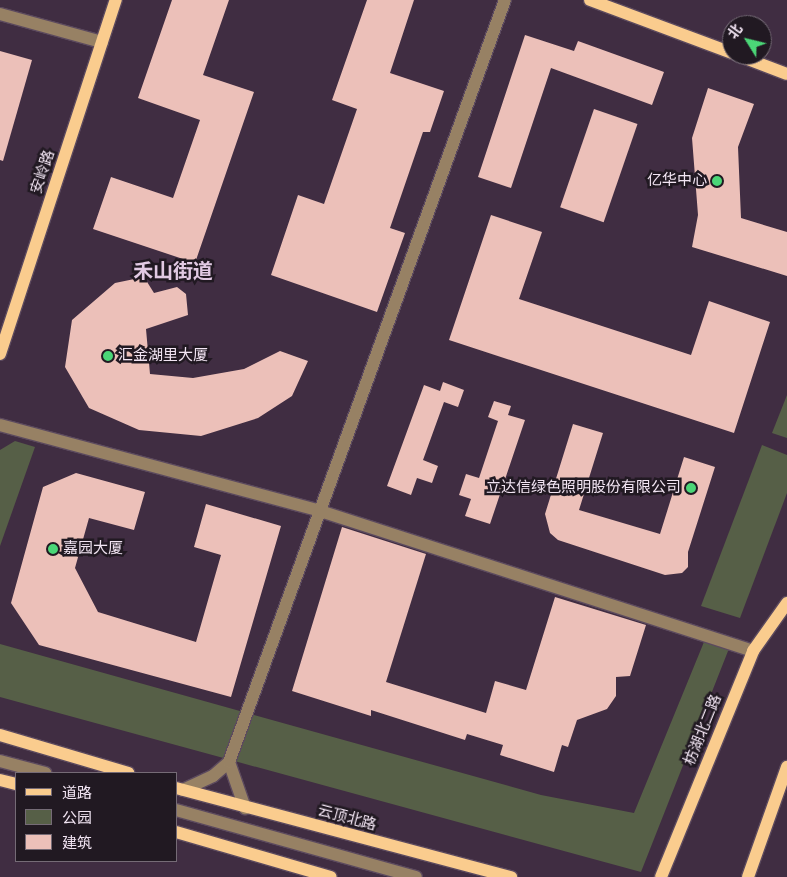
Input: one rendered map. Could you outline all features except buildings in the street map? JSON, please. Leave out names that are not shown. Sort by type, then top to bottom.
[{"type":"main road","name":"安岭路","points":[[0,354],[116,0]]},
{"type":"main road","points":[[590,0],[722,49]]},
{"type":"main road","points":[[763,65],[787,74]]},
{"type":"main road","name":"枋湖北二路","points":[[661,877],[753,650],[787,603]]},
{"type":"main road","points":[[0,735],[125,772]]},
{"type":"main road","points":[[748,877],[787,767]]},
{"type":"main road","points":[[0,780],[15,784]]},
{"type":"main road","name":"云顶北路","points":[[180,789],[245,808],[511,877]]},
{"type":"main road","points":[[178,833],[331,877]]},
{"type":"street","points":[[180,789],[213,776],[229,762],[505,0]]},
{"type":"street","points":[[0,14],[102,42]]},
{"type":"street","points":[[0,425],[320,511],[753,650]]},
{"type":"street","points":[[0,761],[40,772]]},
{"type":"street","points":[[229,762],[245,808]]},
{"type":"street","points":[[178,811],[416,877]]},
{"type":"green space","points":[[787,395],[787,438],[772,433]]},
{"type":"green space","points":[[15,441],[35,447],[0,546],[0,450]]},
{"type":"green space","points":[[762,445],[787,455],[787,493],[740,618],[701,606]]},
{"type":"green space","points":[[706,637],[730,646],[641,872],[0,697],[0,644],[541,795],[634,813]]},
{"type":"place","name":"亿华中心","points":[[717,181]]},
{"type":"place","name":"汇金湖里大厦","points":[[108,356]]},
{"type":"place","name":"立达信绿色照明股份有限公司","points":[[691,488]]},
{"type":"place","name":"嘉园大厦","points":[[53,549]]},
{"type":"district","name":"禾山街道","points":[[173,272]]}]
